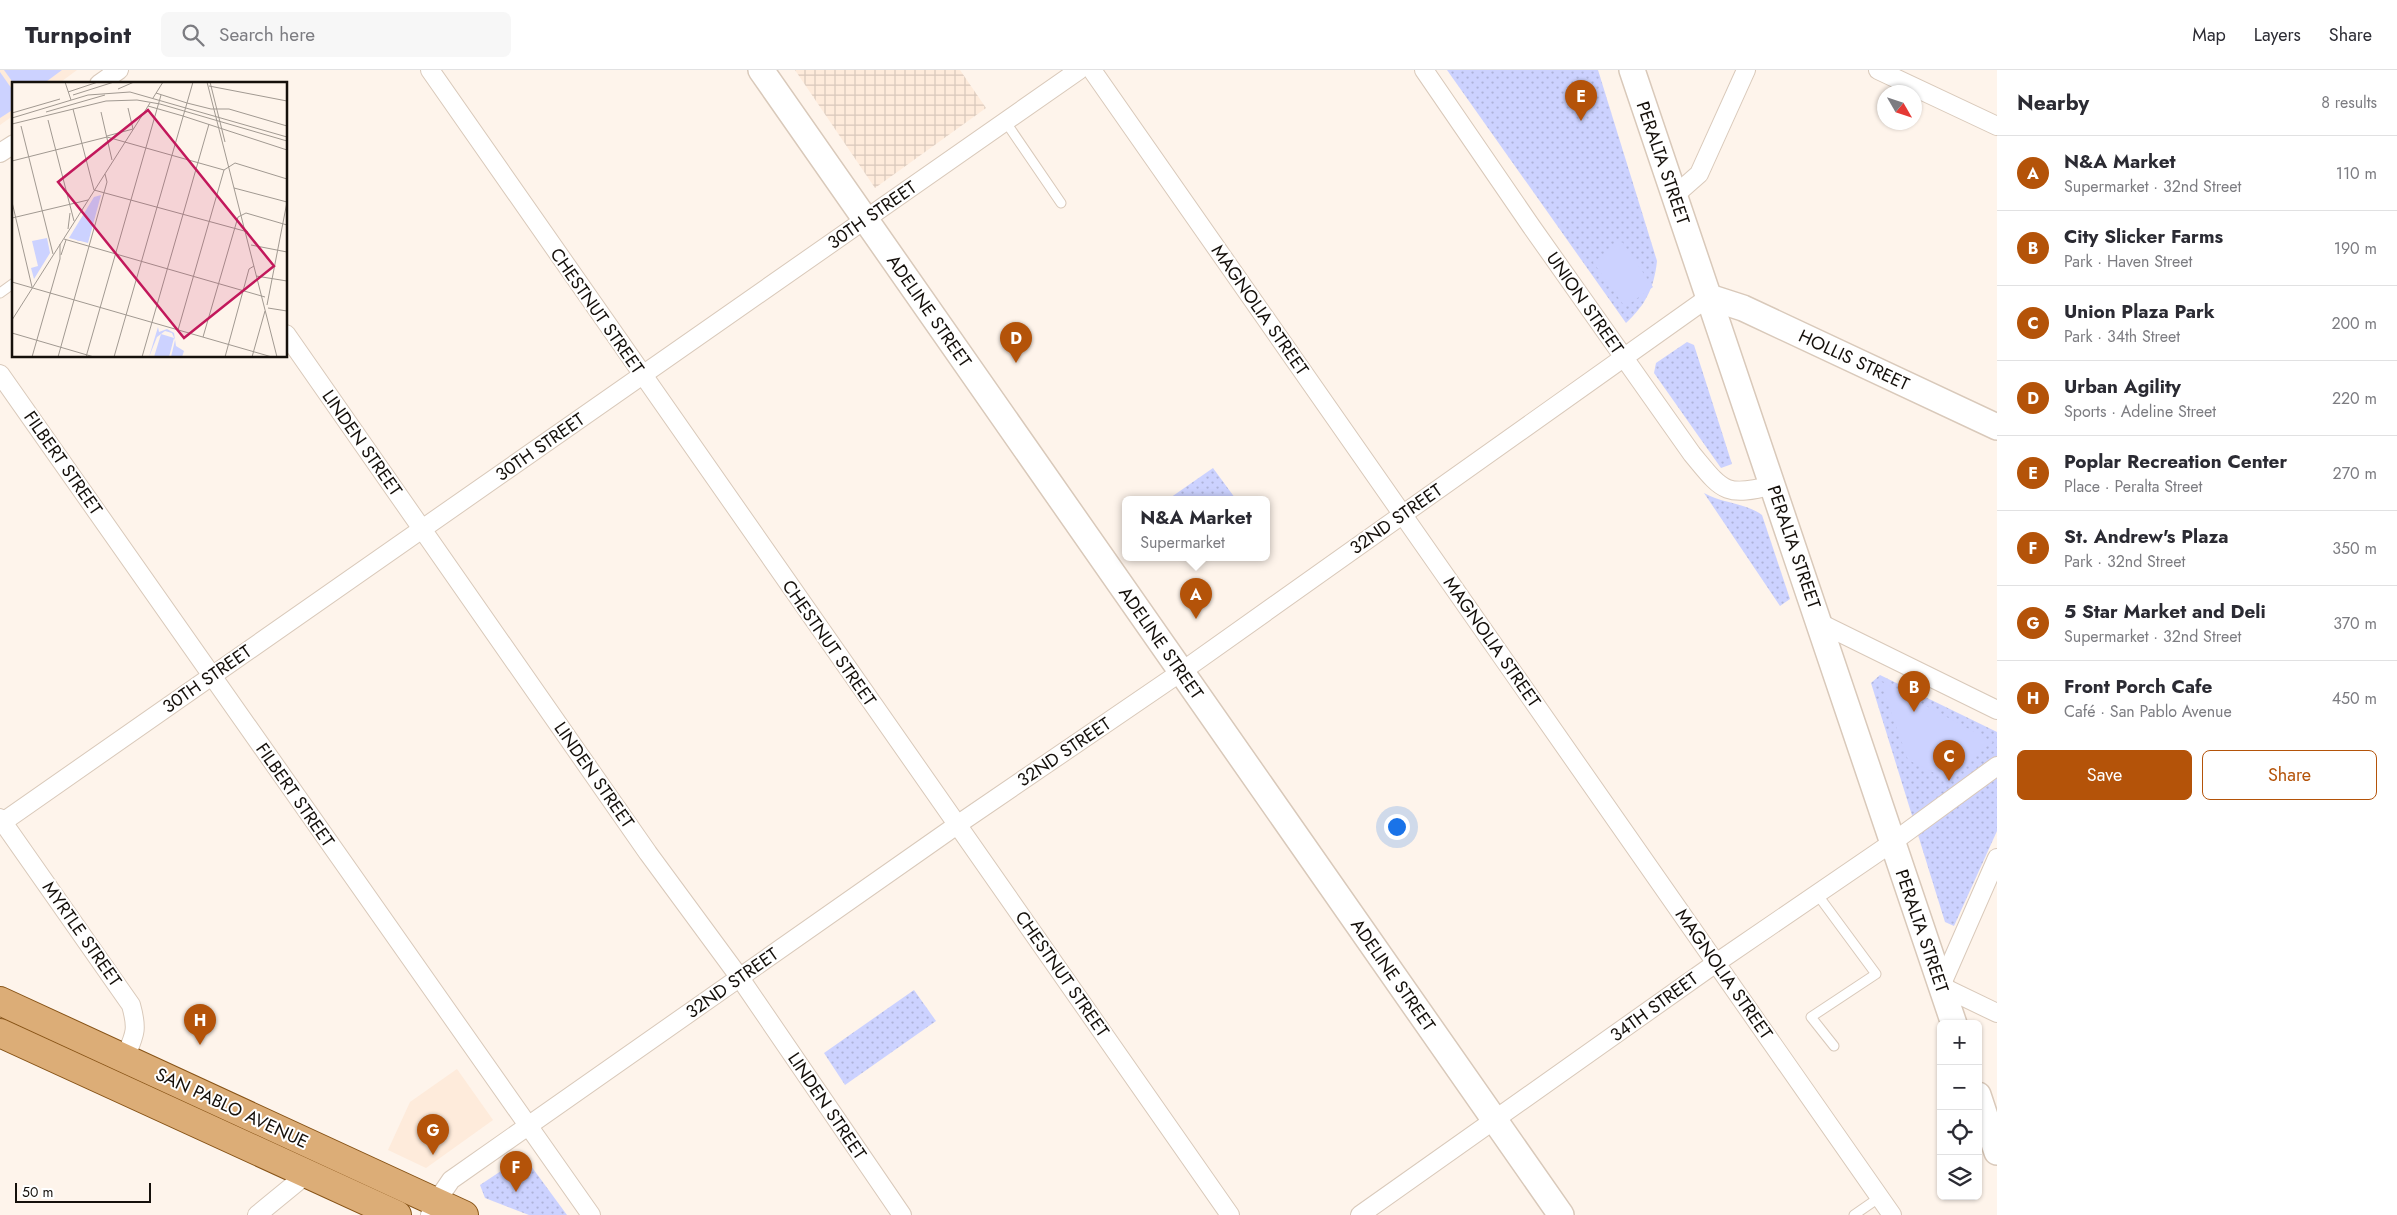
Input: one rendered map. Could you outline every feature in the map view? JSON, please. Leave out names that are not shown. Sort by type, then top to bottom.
[{"type":"main road","name":"SAN PABLO AVENUE","points":[[0,1001],[125,1058],[433,1208],[464,1215]]},
{"type":"main road","name":"SAN PABLO AVENUE","points":[[4,1039],[397,1215]]},
{"type":"street","name":"CHESTNUT STREET","points":[[430,70],[1230,1215]]},
{"type":"street","name":"ADELINE STREET","points":[[761,70],[1562,1215]]},
{"type":"street","name":"30TH STREET","points":[[1,821],[211,677],[1079,70]]},
{"type":"street","name":"MAGNOLIA STREET","points":[[1092,70],[1892,1215]]},
{"type":"street","name":"UNION STREET","points":[[1424,70],[1624,358],[1692,454],[1717,485],[1736,492],[1773,485]]},
{"type":"street","name":"PERALTA STREET","points":[[1632,70],[1953,1020]]},
{"type":"street","points":[[1674,196],[1699,174],[1746,70]]},
{"type":"street","points":[[1878,70],[1997,126]]},
{"type":"street","points":[[0,154],[12,145]]},
{"type":"street","name":"32ND STREET","points":[[433,1208],[451,1180],[957,826],[1181,672],[1709,297]]},
{"type":"street","name":"HOLLIS STREET","points":[[1709,297],[1744,308],[1997,427]]},
{"type":"street","name":"LINDEN STREET","points":[[288,337],[648,853],[740,978],[902,1215]]},
{"type":"street","name":"FILBERT STREET","points":[[0,374],[211,677],[591,1215]]},
{"type":"street","points":[[1820,623],[1997,710]]},
{"type":"street","name":"34TH STREET","points":[[1360,1215],[1716,963],[1893,842],[1997,766]]},
{"type":"street","name":"MYRTLE STREET","points":[[1,821],[131,1005],[136,1025],[125,1058]]},
{"type":"street","points":[[1997,858],[1941,986],[1997,1013]]},
{"type":"street","points":[[4,1039],[34,1017]]},
{"type":"street","points":[[1982,1108],[1997,1152]]},
{"type":"street","points":[[257,1215],[307,1174]]},
{"type":"lane","points":[[1005,122],[1061,203]]},
{"type":"lane","points":[[0,293],[12,284]]},
{"type":"lane","points":[[1817,894],[1876,974],[1811,1017],[1834,1046]]},
{"type":"lane","points":[[1854,1215],[1880,1197]]},
{"type":"shaded area","points":[[0,70],[77,70],[61,82],[12,82],[12,116],[0,125]]},
{"type":"shaded area","points":[[4,70],[62,70],[46,82],[13,82]]},
{"type":"shaded area","points":[[795,70],[960,70],[986,108],[875,188]]},
{"type":"shaded area","points":[[1447,70],[1598,70],[1657,261],[1654,279],[1648,295],[1639,309],[1626,323]]},
{"type":"shaded area","points":[[0,72],[12,89],[12,110],[0,118]]},
{"type":"shaded area","points":[[1622,242],[1653,287],[1625,307],[1593,262]]},
{"type":"shaded area","points":[[1687,342],[1694,345],[1732,464],[1721,468],[1654,373],[1656,363]]},
{"type":"shaded area","points":[[1213,468],[1234,496],[1173,496]]},
{"type":"shaded area","points":[[1704,493],[1711,497],[1748,508],[1762,515],[1790,599],[1780,606]]},
{"type":"shaded area","points":[[1880,675],[1997,732],[1997,831],[1954,926],[1945,922],[1871,683]]},
{"type":"shaded area","points":[[1880,681],[1993,742],[1943,777],[1908,760]]},
{"type":"shaded area","points":[[914,990],[936,1021],[845,1085],[824,1053]]},
{"type":"shaded area","points":[[457,1069],[493,1120],[426,1168],[388,1150],[410,1102]]},
{"type":"shaded area","points":[[519,1159],[531,1166],[567,1215],[529,1215],[485,1198],[480,1185]]},
{"type":"place","name":"Poplar Recreation Center","points":[[1581,121]]},
{"type":"place","name":"Urban Agility","points":[[1016,363]]},
{"type":"place","name":"N&A Market","points":[[1196,619]]},
{"type":"place","name":"City Slicker Farms","points":[[1914,712]]},
{"type":"place","name":"Union Plaza Park","points":[[1949,781]]},
{"type":"place","name":"Front Porch Cafe","points":[[200,1045]]},
{"type":"place","name":"5 Star Market and Deli","points":[[433,1155]]},
{"type":"place","name":"St. Andrew's Plaza","points":[[516,1192]]}]
